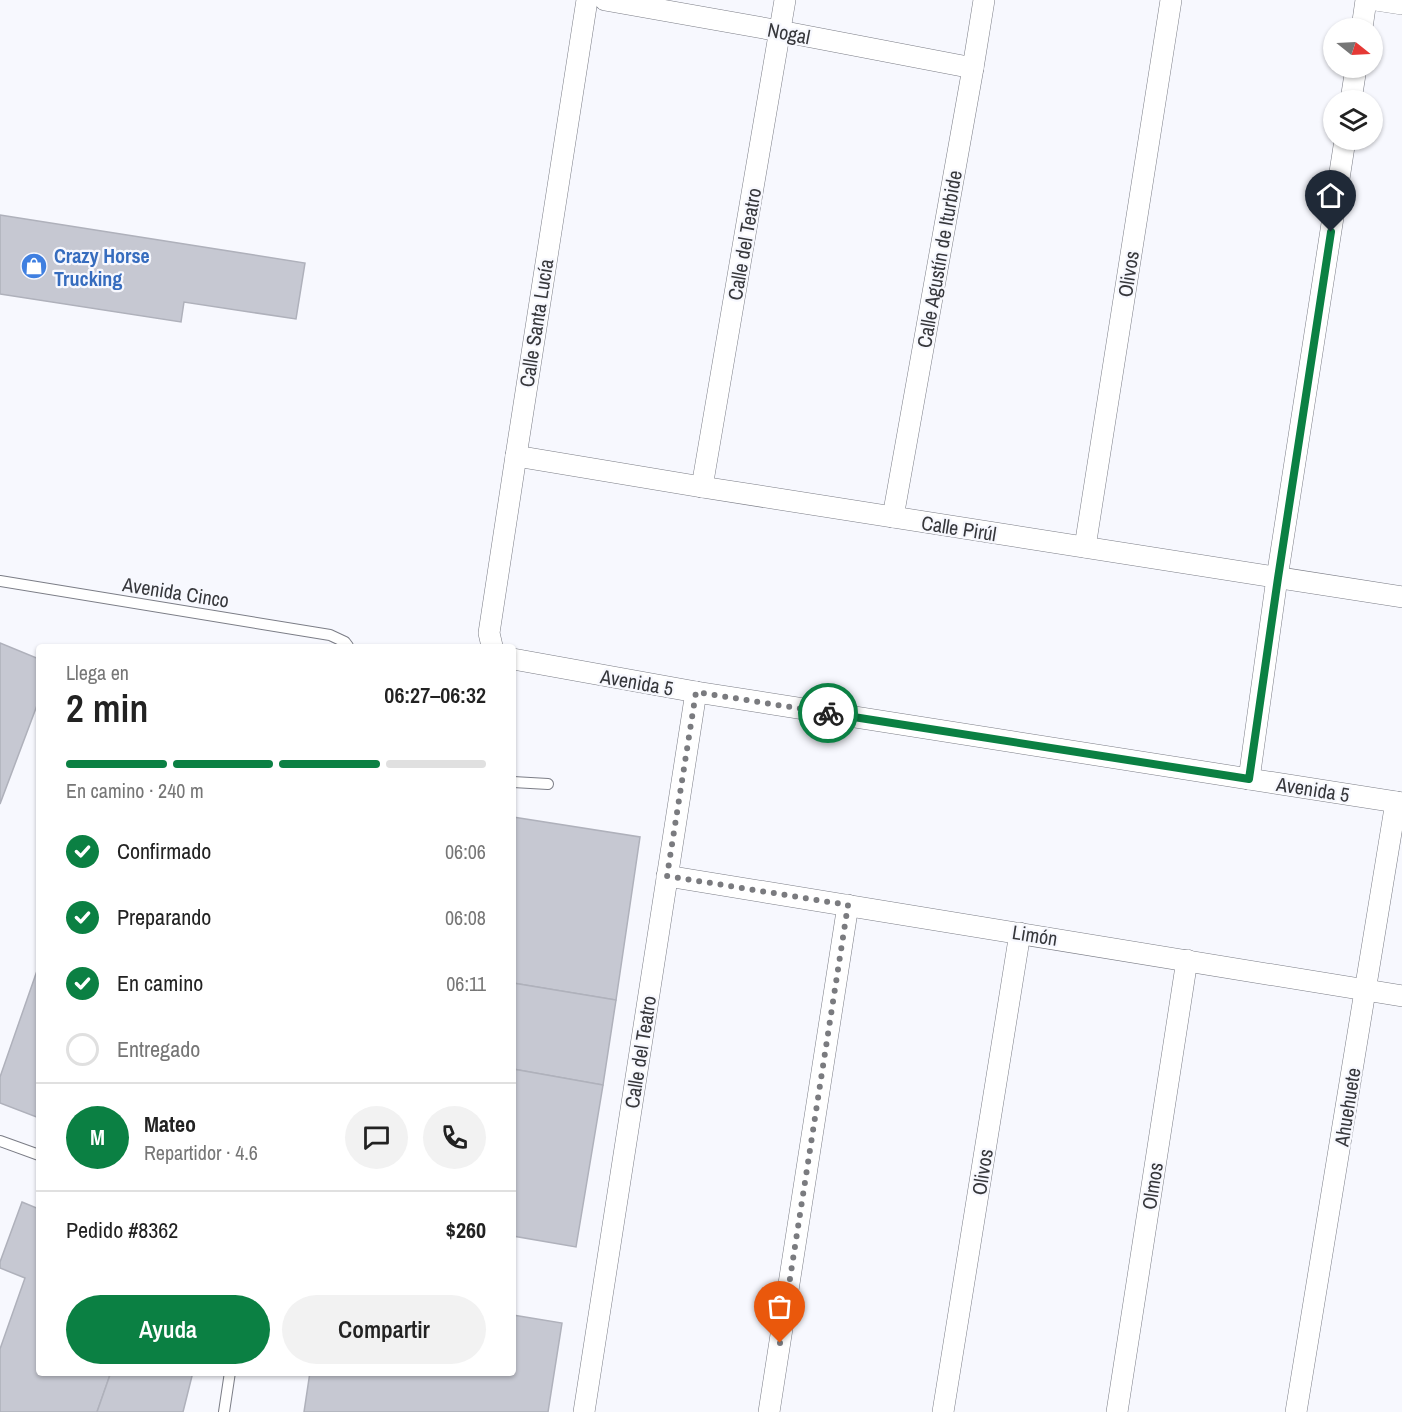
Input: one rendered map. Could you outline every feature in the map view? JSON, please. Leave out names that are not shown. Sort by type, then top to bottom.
[{"type":"street","name":"Calle Santa Lucía","points":[[492,644],[489,633],[587,0]]},
{"type":"street","name":"Nogal","points":[[605,0],[973,68]]},
{"type":"street","name":"Calle del Teatro","points":[[702,487],[785,0]]},
{"type":"street","name":"Calle Agustín de Iturbide","points":[[893,518],[984,0]]},
{"type":"street","name":"Olivos","points":[[1085,547],[1171,0]]},
{"type":"street","points":[[1363,18],[1366,0]]},
{"type":"street","points":[[1376,0],[1402,4]]},
{"type":"street","points":[[1249,779],[1343,150]]},
{"type":"street","name":"Calle Pirúl","points":[[516,456],[893,518],[1402,597]]},
{"type":"street","name":"Avenida 5","points":[[516,660],[696,692],[1399,803]]},
{"type":"street","name":"Calle del Teatro","points":[[584,1412],[696,692]]},
{"type":"street","name":"Ahuehuete","points":[[1296,1412],[1399,803]]},
{"type":"street","name":"Limón","points":[[667,876],[1402,996]]},
{"type":"street","points":[[769,1412],[848,905]]},
{"type":"street","name":"Olivos","points":[[943,1412],[1020,933]]},
{"type":"street","name":"Olmos","points":[[1117,1412],[1187,960]]},
{"type":"lane","name":"Avenida Cinco","points":[[0,581],[330,635],[346,644]]},
{"type":"lane","points":[[516,782],[548,784]]},
{"type":"lane","points":[[0,1141],[36,1154]]},
{"type":"lane","points":[[224,1412],[229,1376]]},
{"type":"building","points":[[0,215],[305,263],[296,319],[184,302],[181,322],[0,294]]},
{"type":"building","points":[[0,643],[36,658],[36,708],[0,804]]},
{"type":"building","points":[[516,817],[640,837],[616,1000],[516,983]]},
{"type":"building","points":[[36,974],[36,1117],[0,1103],[0,1077]]},
{"type":"building","points":[[516,983],[616,1000],[603,1085],[516,1070]]},
{"type":"building","points":[[516,1070],[603,1085],[576,1247],[516,1237]]},
{"type":"building","points":[[22,1202],[36,1208],[36,1376],[110,1376],[97,1412],[0,1412],[0,1349],[25,1278],[0,1268],[0,1262]]},
{"type":"building","points":[[516,1315],[562,1323],[548,1412],[304,1412],[309,1376],[516,1376]]},
{"type":"building","points":[[110,1376],[192,1376],[183,1412],[97,1412]]},
{"type":"way so far","points":[[780,1343],[848,905],[667,876],[696,692],[828,713]]},
{"type":"place","name":"Crazy Horse Trucking","points":[[34,266]]},
{"type":"route","points":[[828,713],[1249,779],[1331,232]]}]
